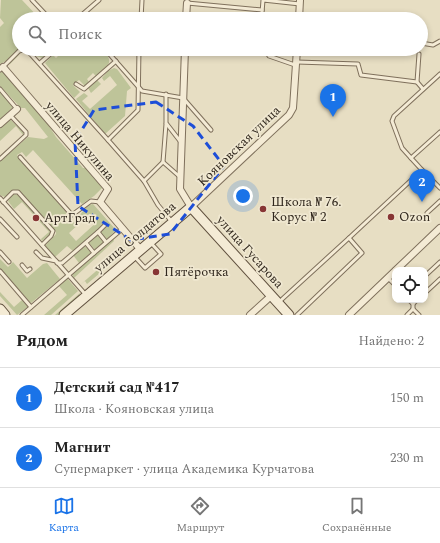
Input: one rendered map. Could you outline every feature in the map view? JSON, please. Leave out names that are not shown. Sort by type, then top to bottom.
[{"type":"street","points":[[299,12],[300,2]]},
{"type":"street","points":[[186,12],[187,3]]},
{"type":"street","name":"улица Солдатова","points":[[64,315],[191,207],[180,188],[185,56]]},
{"type":"street","name":"Кояновская улица","points":[[191,207],[289,115],[293,108],[297,56]]},
{"type":"street","name":"улица Никулина","points":[[2,69],[108,189],[100,202],[122,229],[137,252]]},
{"type":"street","points":[[0,124],[17,109]]},
{"type":"street","name":"улица Гусарова","points":[[191,207],[289,315]]},
{"type":"street","points":[[400,267],[440,228]]},
{"type":"street","points":[[349,315],[392,274]]},
{"type":"street","points":[[250,315],[274,299]]},
{"type":"street","points":[[0,309],[5,315]]},
{"type":"lane","points":[[32,0],[43,12]]},
{"type":"lane","points":[[85,12],[99,0]]},
{"type":"lane","points":[[141,12],[142,0]]},
{"type":"lane","points":[[187,3],[262,10],[263,0],[300,2]]},
{"type":"lane","points":[[428,44],[433,45],[440,41]]},
{"type":"lane","points":[[2,69],[15,56]]},
{"type":"lane","points":[[33,56],[144,181],[158,205],[172,222]]},
{"type":"lane","points":[[40,63],[48,56]]},
{"type":"lane","points":[[111,56],[142,91],[183,98],[211,130]]},
{"type":"lane","points":[[108,140],[138,110],[139,56]]},
{"type":"lane","points":[[269,56],[297,64],[358,64],[361,75],[416,82],[423,89]]},
{"type":"lane","points":[[416,82],[419,56]]},
{"type":"lane","points":[[76,84],[84,89],[116,61]]},
{"type":"lane","points":[[440,74],[394,116],[392,121],[402,148],[440,187]]},
{"type":"lane","points":[[0,89],[17,109]]},
{"type":"lane","points":[[144,181],[163,162],[166,123],[166,94]]},
{"type":"lane","points":[[0,159],[26,135],[26,132],[10,115]]},
{"type":"lane","points":[[166,123],[182,142]]},
{"type":"lane","points":[[411,158],[440,132]]},
{"type":"lane","points":[[20,157],[72,215],[91,201],[100,202]]},
{"type":"lane","points":[[163,162],[180,177]]},
{"type":"lane","points":[[274,299],[349,238],[422,170]]},
{"type":"lane","points":[[3,202],[15,191],[23,196],[53,231],[51,236],[42,245]]},
{"type":"lane","points":[[0,198],[86,295]]},
{"type":"lane","points":[[427,213],[440,201]]},
{"type":"lane","points":[[0,219],[17,237]]},
{"type":"lane","points":[[36,252],[41,259],[62,262],[106,226]]},
{"type":"lane","points":[[22,315],[122,229]]},
{"type":"lane","points":[[98,232],[106,242]]},
{"type":"lane","points":[[297,315],[362,253],[349,238]]},
{"type":"lane","points":[[137,252],[145,268],[161,254],[150,241]]},
{"type":"lane","points":[[86,243],[94,253]]},
{"type":"lane","points":[[0,252],[9,262]]},
{"type":"lane","points":[[428,273],[440,262]]},
{"type":"lane","points":[[22,265],[27,270],[30,269]]},
{"type":"lane","points":[[0,272],[31,307]]},
{"type":"lane","points":[[388,278],[392,282]]},
{"type":"lane","points":[[428,290],[440,279]]},
{"type":"lane","points":[[407,315],[413,309],[413,304]]},
{"type":"lane","points":[[413,309],[419,315]]},
{"type":"highlighted area","points":[[156,102],[193,126],[224,166],[170,234],[131,240],[78,206],[75,141],[94,110]]},
{"type":"green space","points":[[1,0],[22,0],[33,12],[12,12],[12,56],[18,56],[10,64],[6,61],[0,64],[0,27],[4,23],[0,18]]},
{"type":"green space","points":[[36,56],[47,56],[43,58]]},
{"type":"green space","points":[[52,56],[56,58],[58,56],[108,56],[109,61],[107,67],[96,76],[93,73],[87,79],[89,82],[85,86],[79,80],[73,85],[80,92],[74,98],[45,63]]},
{"type":"green space","points":[[114,68],[117,69],[131,88],[127,91],[125,116],[105,134],[76,99],[84,93],[88,96],[82,101],[90,109],[117,85],[110,76],[104,81],[102,78],[108,71]]},
{"type":"green space","points":[[3,70],[44,118],[56,137],[83,168],[86,168],[103,187],[94,196],[82,204],[33,150],[26,157],[22,152],[17,155],[66,212],[66,220],[74,222],[88,205],[93,204],[116,230],[106,240],[97,230],[73,251],[67,246],[55,257],[45,246],[56,234],[56,232],[18,191],[15,190],[5,197],[0,195],[0,161],[28,137],[44,139],[48,137],[25,108],[21,108],[0,86],[0,73]],"holes":[[[90,214],[97,222],[76,241],[69,233]]]},
{"type":"green space","points":[[97,80],[101,84],[91,93],[88,88]]},
{"type":"green space","points":[[0,92],[13,107],[0,120]]},
{"type":"green space","points":[[10,119],[24,133],[23,135],[16,126],[0,141],[0,128]]},
{"type":"green space","points":[[13,194],[19,195],[50,230],[50,234],[42,241],[41,239],[49,232],[22,202],[14,209],[8,201]]},
{"type":"green space","points":[[98,234],[105,242],[95,250],[89,243]]},
{"type":"green space","points":[[113,239],[114,241],[74,278],[72,274]]},
{"type":"green space","points":[[85,246],[91,250],[91,253],[79,263],[73,255]]},
{"type":"green space","points":[[117,253],[120,256],[87,284],[85,281],[80,285]]},
{"type":"green space","points":[[0,259],[8,267],[13,262],[27,278],[43,264],[47,263],[60,279],[31,303],[0,269]]},
{"type":"green space","points":[[67,278],[78,291],[51,315],[44,315],[67,295],[59,286]]},
{"type":"green space","points":[[0,292],[14,307],[22,300],[28,307],[17,315],[0,296]]},
{"type":"green space","points":[[80,293],[79,296],[58,315],[55,315]]},
{"type":"place","name":"Детский сад №417","points":[[333,117]]},
{"type":"place","name":"Магнит","points":[[422,202]]},
{"type":"place","name":"Школа № 76. Корус № 2","points":[[263,209]]},
{"type":"place","name":"Ozon","points":[[391,217]]},
{"type":"place","name":"АртГрад","points":[[36,218]]},
{"type":"place","name":"Пятёрочка","points":[[156,272]]}]
